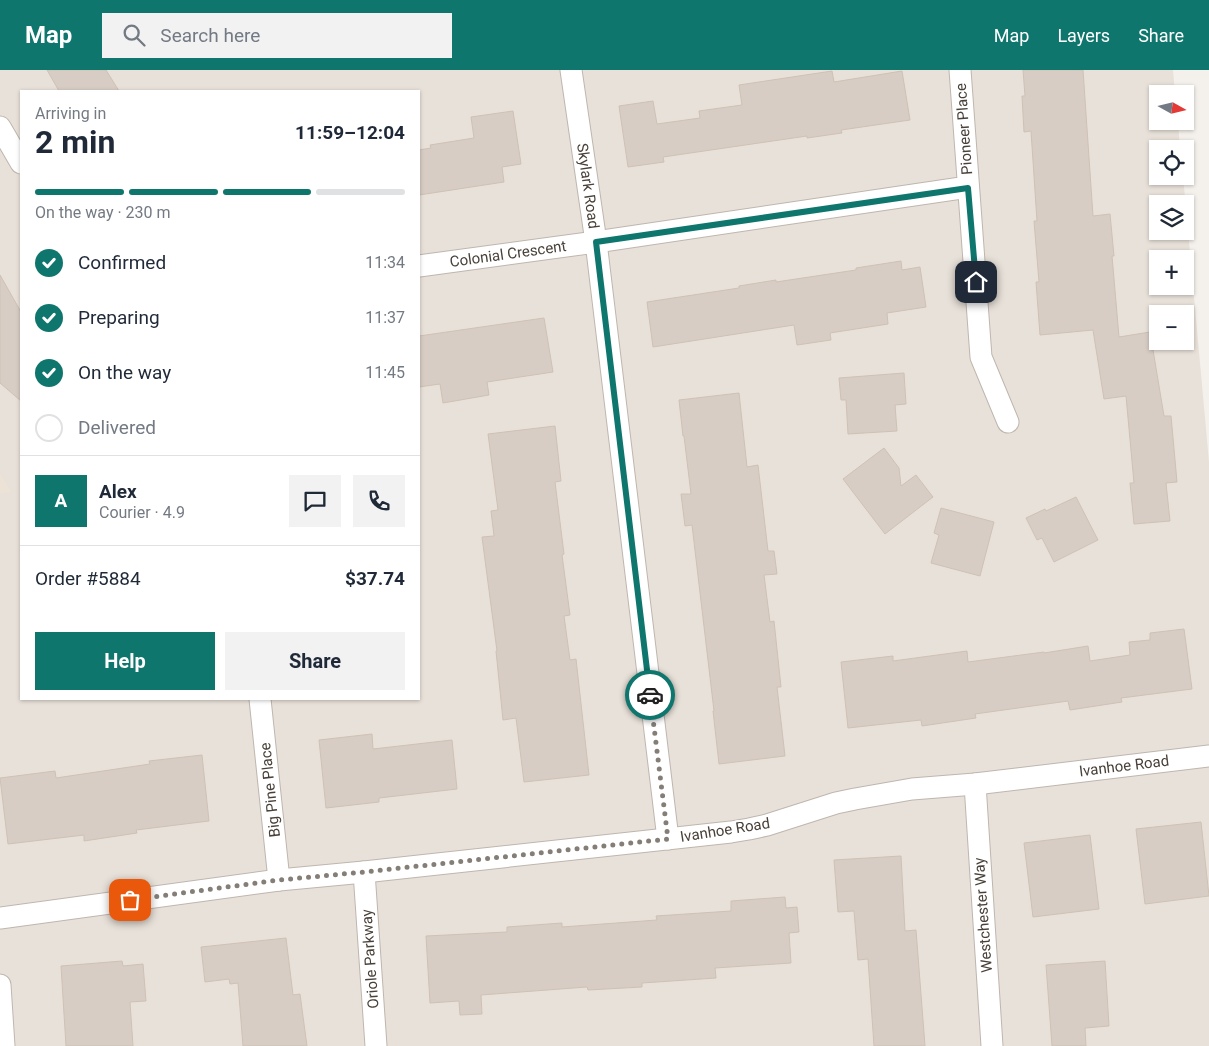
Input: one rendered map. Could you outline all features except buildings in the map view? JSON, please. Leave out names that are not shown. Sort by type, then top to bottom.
[{"type":"street","name":"Skylark Road","points":[[571,70],[596,242],[668,839]]},
{"type":"street","name":"Pioneer Place","points":[[960,70],[981,357],[1008,422]]},
{"type":"street","points":[[0,127],[20,161]]},
{"type":"street","name":"Pioneer Place","points":[[596,242],[968,188]]},
{"type":"street","name":"Colonial Crescent","points":[[420,266],[596,242]]},
{"type":"street","name":"Big Pine Place","points":[[260,700],[279,880]]},
{"type":"street","name":"Ivanhoe Road","points":[[0,918],[279,880],[749,829],[836,803],[912,789],[975,784],[1209,756]]},
{"type":"street","name":"Westchester Way","points":[[975,784],[992,1046]]},
{"type":"street","name":"Oriole Parkway","points":[[364,872],[376,1046]]},
{"type":"street","points":[[0,985],[4,1046]]},
{"type":"shaded area","points":[[0,70],[1173,70],[1174,85],[1149,85],[1149,130],[1179,130],[1179,140],[1149,140],[1149,185],[1184,185],[1185,195],[1149,195],[1149,240],[1189,240],[1190,250],[1149,250],[1149,295],[1194,295],[1209,462],[1209,1046],[0,1046]]},
{"type":"shaded area","points":[[0,474],[11,492],[0,494]]},
{"type":"way so far","points":[[130,900],[279,880],[668,839],[650,695]]},
{"type":"route","points":[[650,695],[596,242],[968,188],[976,282]]}]
